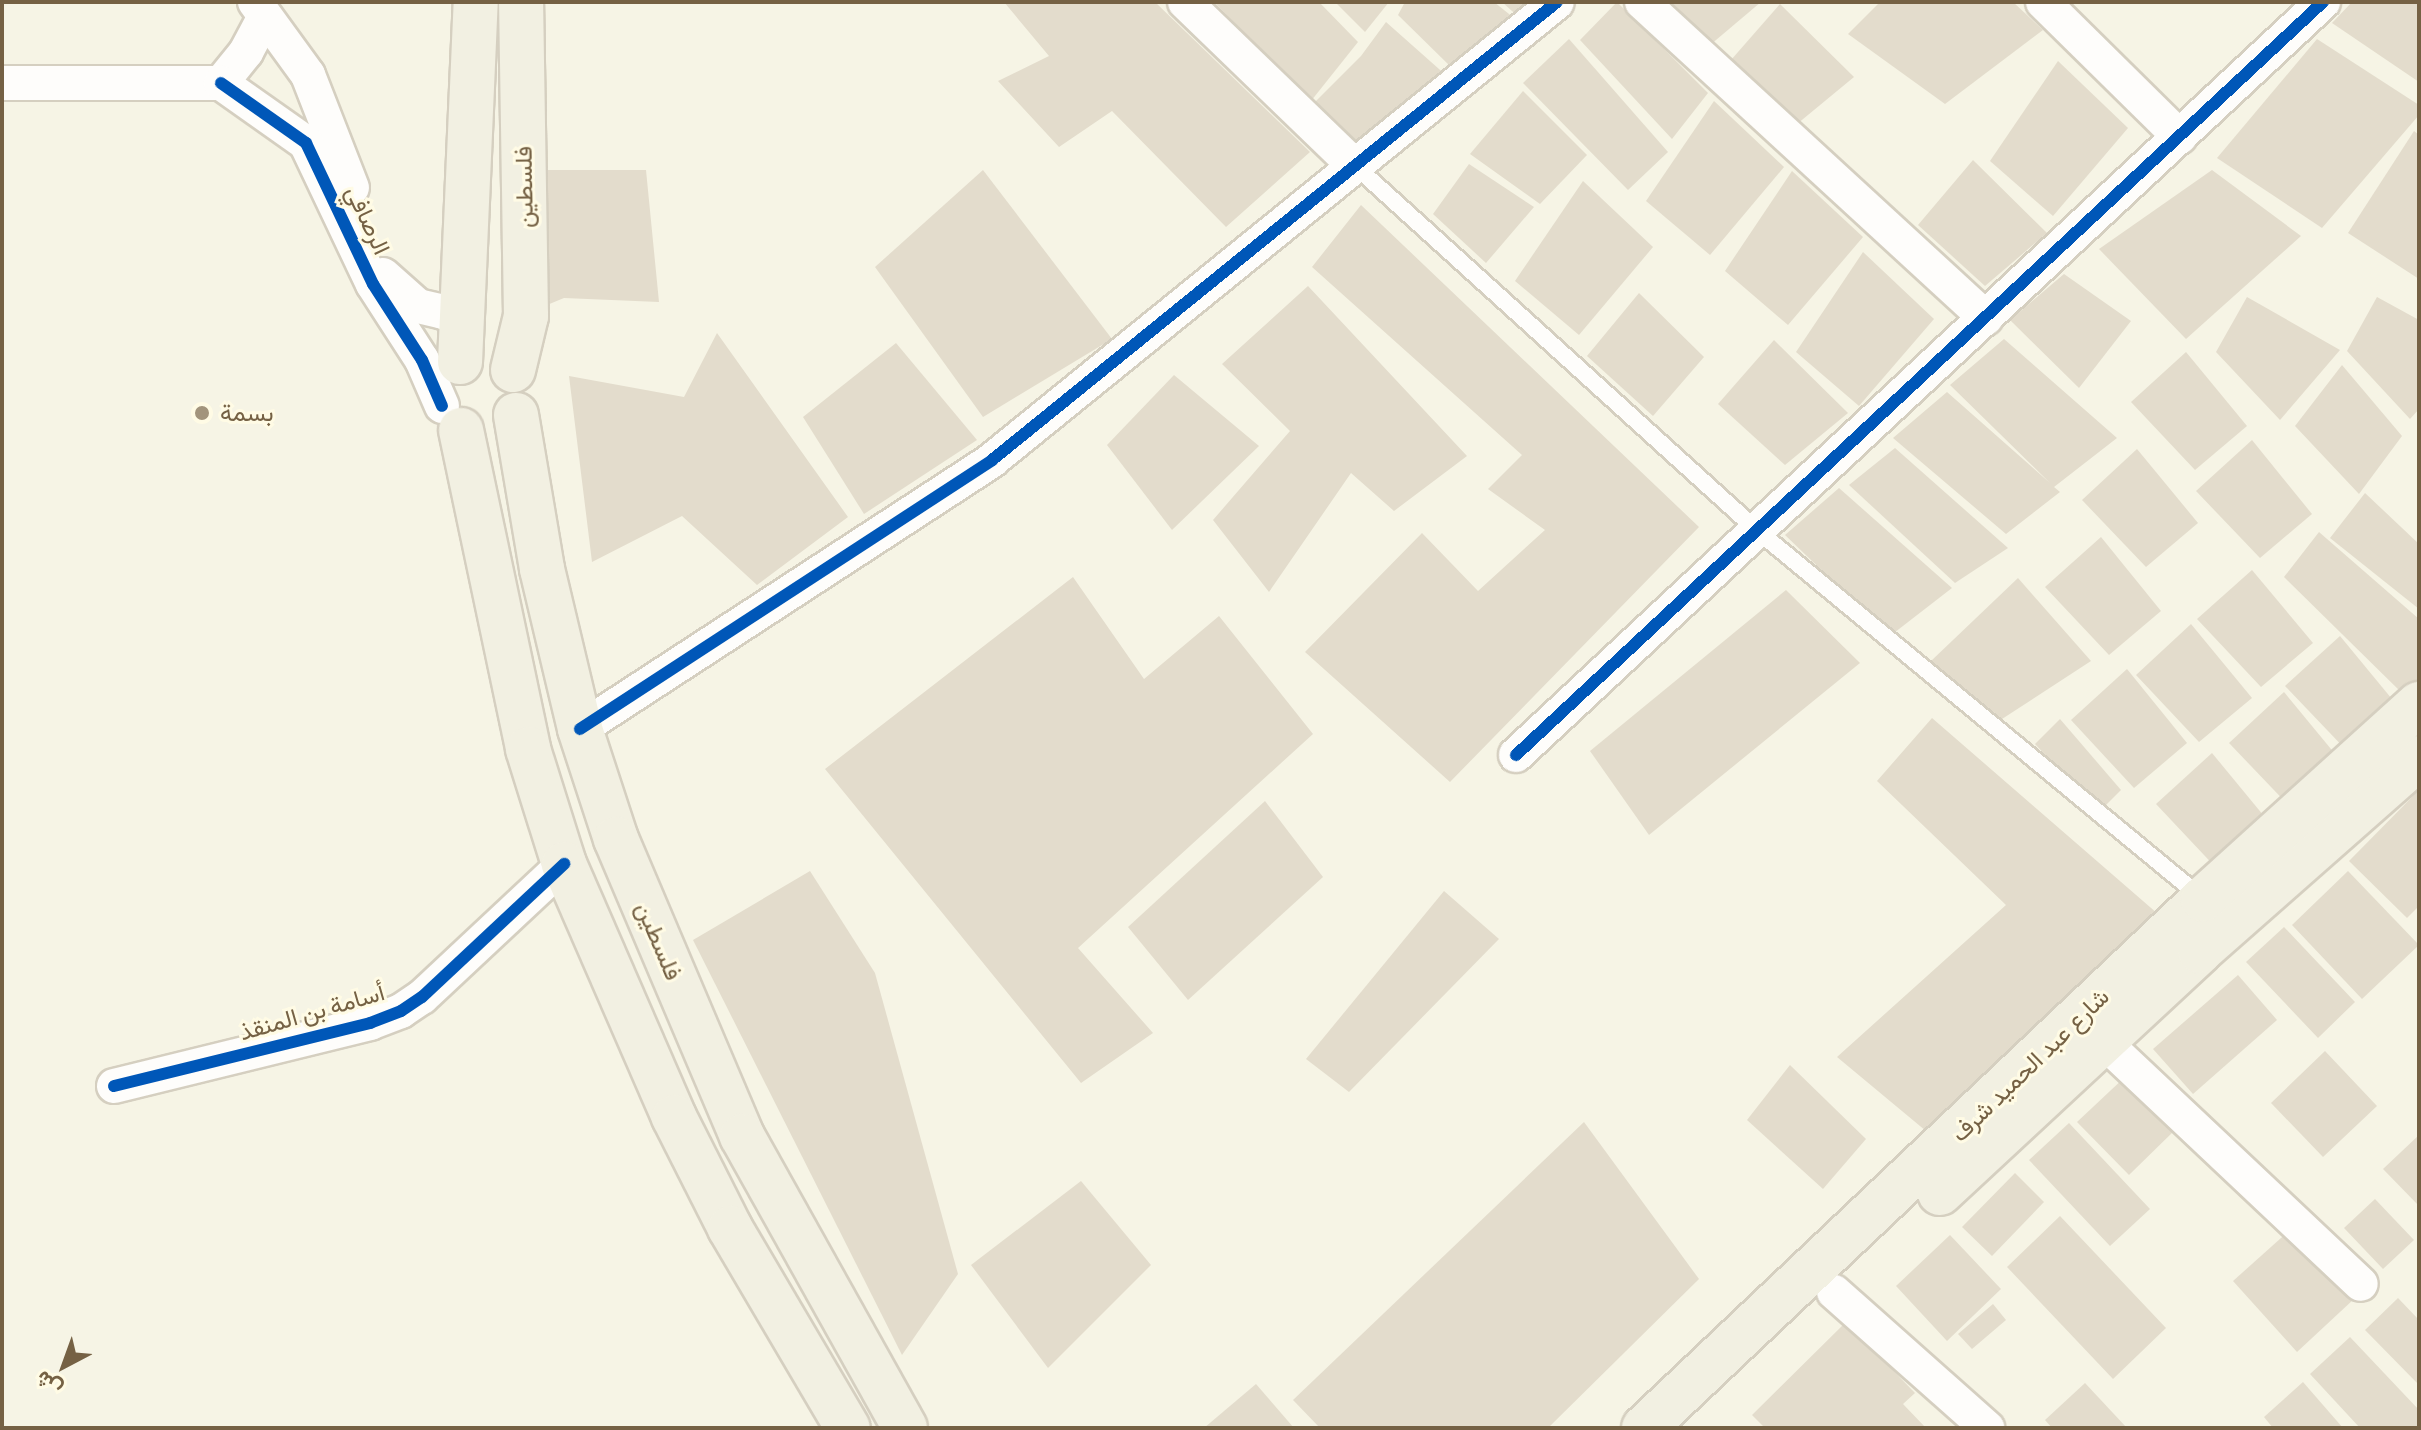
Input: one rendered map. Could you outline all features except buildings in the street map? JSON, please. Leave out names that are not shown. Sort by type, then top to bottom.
[{"type":"main road","points":[[460,362],[466,307],[476,2]]},
{"type":"main road","name":"فلسطين","points":[[513,370],[526,316],[521,2]]},
{"type":"main road","points":[[452,418],[492,434],[516,415],[520,384],[513,370],[486,355],[460,362],[446,375],[452,418],[528,749],[564,864],[674,1117],[730,1228],[848,1428]]},
{"type":"main road","name":"فلسطين","points":[[516,415],[542,569],[580,729],[616,839],[742,1136],[905,1428]]},
{"type":"main road","name":"شارع عبد الحميد شرف","points":[[1644,1428],[2203,899],[2419,704]]},
{"type":"main road","name":"شارع عبد الحميد شرف","points":[[1686,1428],[2103,1041],[2419,758]]},
{"type":"street","points":[[1185,2],[1352,163]]},
{"type":"street","points":[[580,729],[992,460],[1352,163],[1557,2]]},
{"type":"street","points":[[1642,2],[1986,318]]},
{"type":"street","points":[[2043,2],[2180,137]]},
{"type":"street","points":[[1516,755],[1759,532],[2323,2]]},
{"type":"street","name":"الرصافي","points":[[260,10],[308,75],[383,275],[418,306],[443,312],[466,307]]},
{"type":"street","points":[[2,83],[221,83],[260,10]]},
{"type":"street","name":"الرصافي","points":[[221,83],[306,143],[373,284],[422,360],[452,418]]},
{"type":"street","name":"أسامة بن المنقذ","points":[[114,1086],[370,1023],[401,1011],[422,997],[564,864]]},
{"type":"street","points":[[2103,1041],[2361,1284]]},
{"type":"street","points":[[1834,1292],[1987,1428]]},
{"type":"lane","points":[[1352,163],[1759,532],[2203,899]]},
{"type":"cycle path","points":[[580,729],[992,460],[1557,2]]},
{"type":"cycle path","points":[[1516,755],[2323,2]]},
{"type":"cycle path","points":[[221,83],[306,143],[373,284],[422,360],[442,406]]},
{"type":"cycle path","points":[[114,1086],[370,1023],[401,1011],[422,997],[564,864]]},
{"type":"place","name":"بسمة","points":[[202,413]]}]
